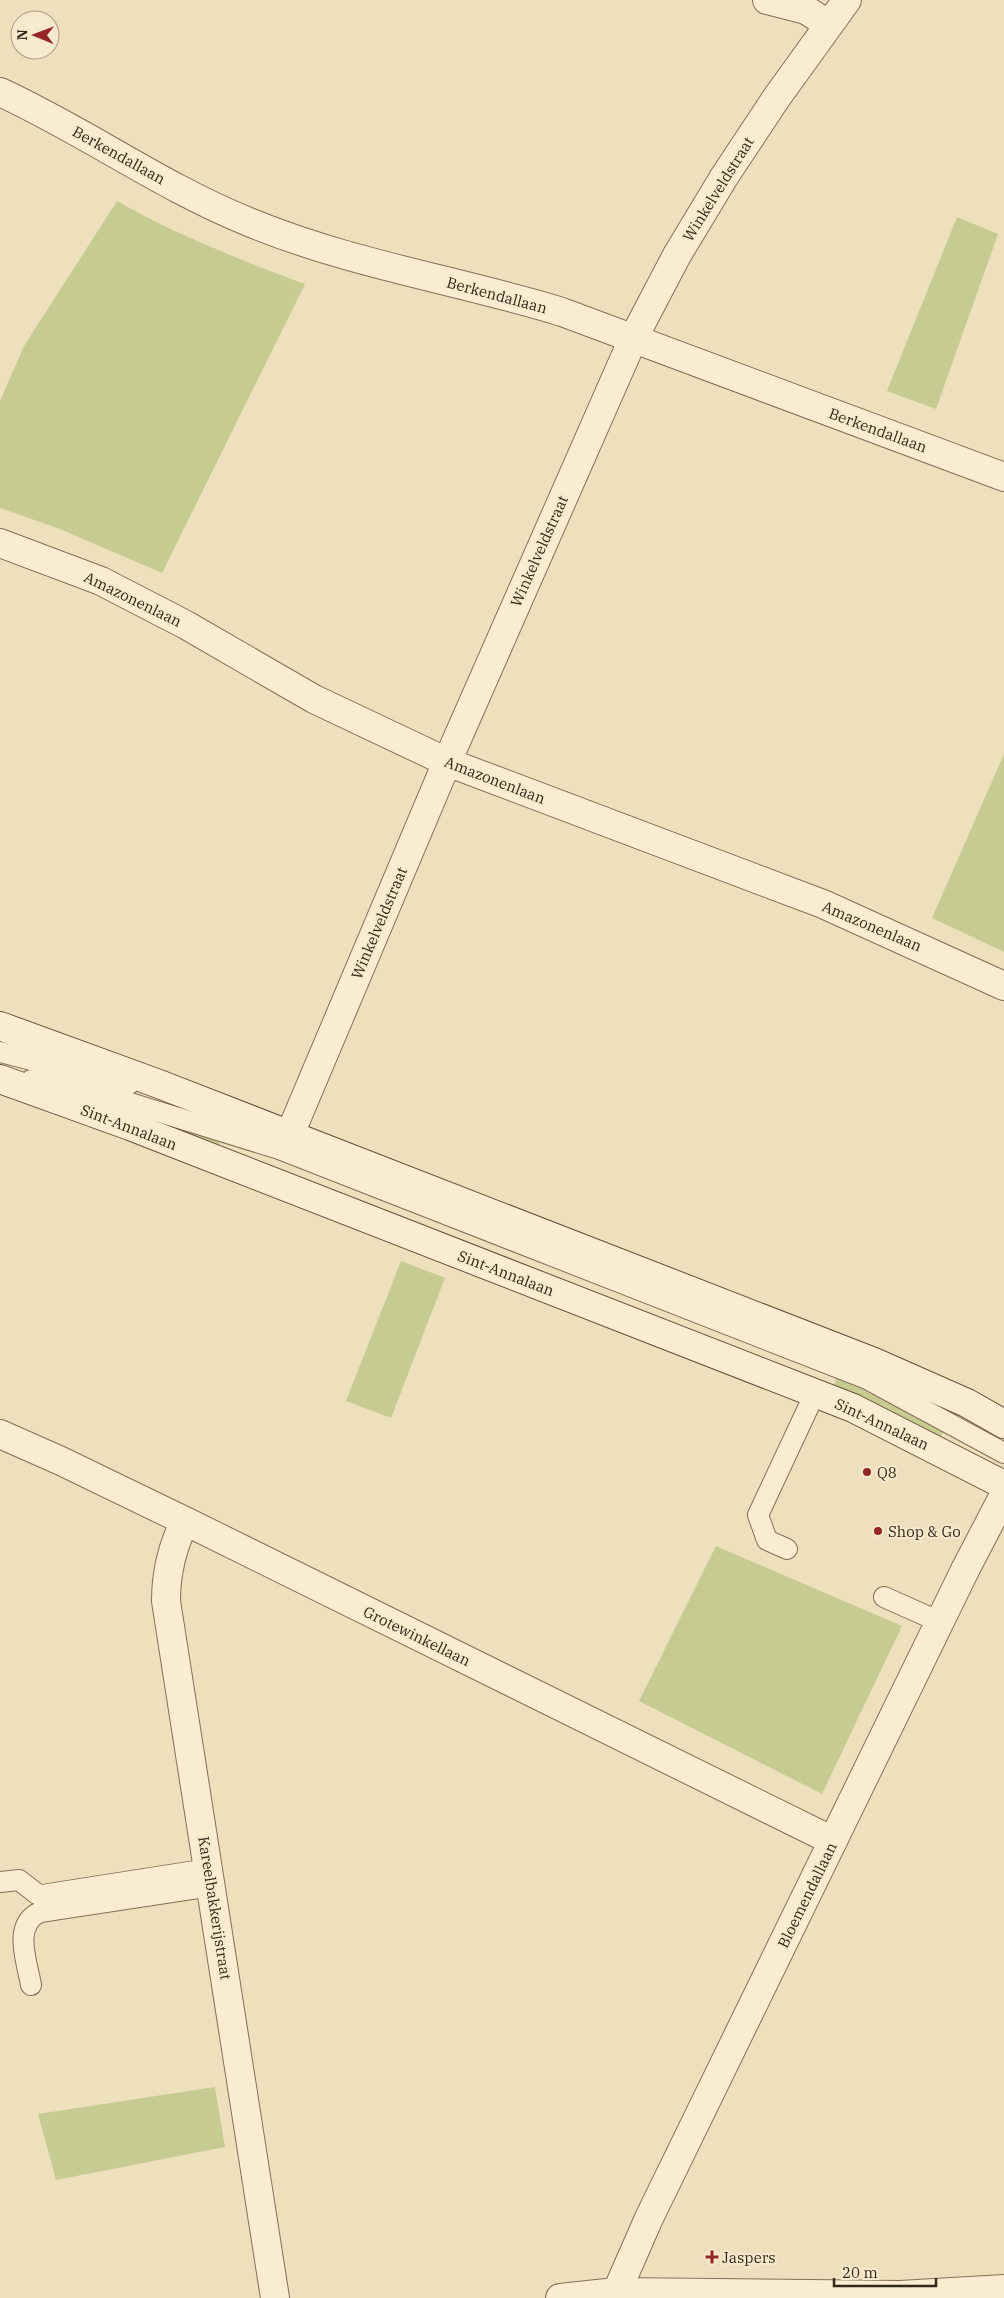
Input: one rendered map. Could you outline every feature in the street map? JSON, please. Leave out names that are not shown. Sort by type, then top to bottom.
[{"type":"street","points":[[767,0],[806,10],[828,24]]},
{"type":"street","name":"Winkelveldstraat","points":[[290,1134],[447,762],[633,339],[677,255],[724,177],[828,24],[847,0]]},
{"type":"street","name":"Berkendallaan","points":[[0,92],[53,118],[197,198],[271,231],[345,256],[526,301],[1004,477]]},
{"type":"street","name":"Amazonenlaan","points":[[0,544],[100,581],[186,625],[314,699],[447,762],[823,904],[1004,986]]},
{"type":"street","points":[[0,1026],[290,1134],[874,1362],[967,1403],[1004,1424]]},
{"type":"street","name":"Sint-Annalaan","points":[[0,1079],[147,1133],[853,1408],[1004,1485]]},
{"type":"street","name":"Grotewinkellaan","points":[[0,1434],[61,1461],[185,1521],[833,1841]]},
{"type":"street","name":"Bloemendallaan","points":[[615,2295],[649,2218],[965,1570],[1004,1495]]},
{"type":"street","name":"Kareelbakkerijstraat","points":[[185,1521],[176,1539],[168,1566],[166,1601],[275,2298]]},
{"type":"street","points":[[560,2298],[615,2295],[900,2295],[1004,2289]]},
{"type":"lane","points":[[0,1052],[71,1069],[260,1123]]},
{"type":"lane","name":"Sint-Annalaan","points":[[0,1073],[101,1094],[278,1149],[867,1378],[1004,1453]]},
{"type":"lane","points":[[787,1549],[767,1540],[758,1515],[815,1394]]},
{"type":"lane","points":[[884,1597],[940,1622]]},
{"type":"lane","points":[[0,1882],[19,1880],[32,1891],[42,1895],[210,1877]]},
{"type":"lane","points":[[31,1985],[23,1935],[28,1921],[33,1916],[40,1912],[210,1877]]},
{"type":"green space","points":[[117,201],[209,246],[305,284],[162,573],[60,529],[0,508],[0,401],[24,346]]},
{"type":"green space","points":[[957,217],[998,234],[936,409],[887,391]]},
{"type":"green space","points":[[1004,754],[1004,952],[932,918]]},
{"type":"green space","points":[[86,1100],[221,1138],[216,1150]]},
{"type":"green space","points":[[401,1261],[445,1278],[391,1418],[346,1401]]},
{"type":"green space","points":[[837,1377],[864,1387],[946,1428],[939,1439],[832,1391]]},
{"type":"green space","points":[[716,1546],[902,1626],[822,1794],[639,1701]]},
{"type":"green space","points":[[215,2087],[225,2147],[56,2180],[38,2114]]},
{"type":"place","name":"Q8","points":[[867,1472]]},
{"type":"place","name":"Shop & Go","points":[[878,1531]]},
{"type":"place","name":"Jaspers","points":[[712,2257]]}]
